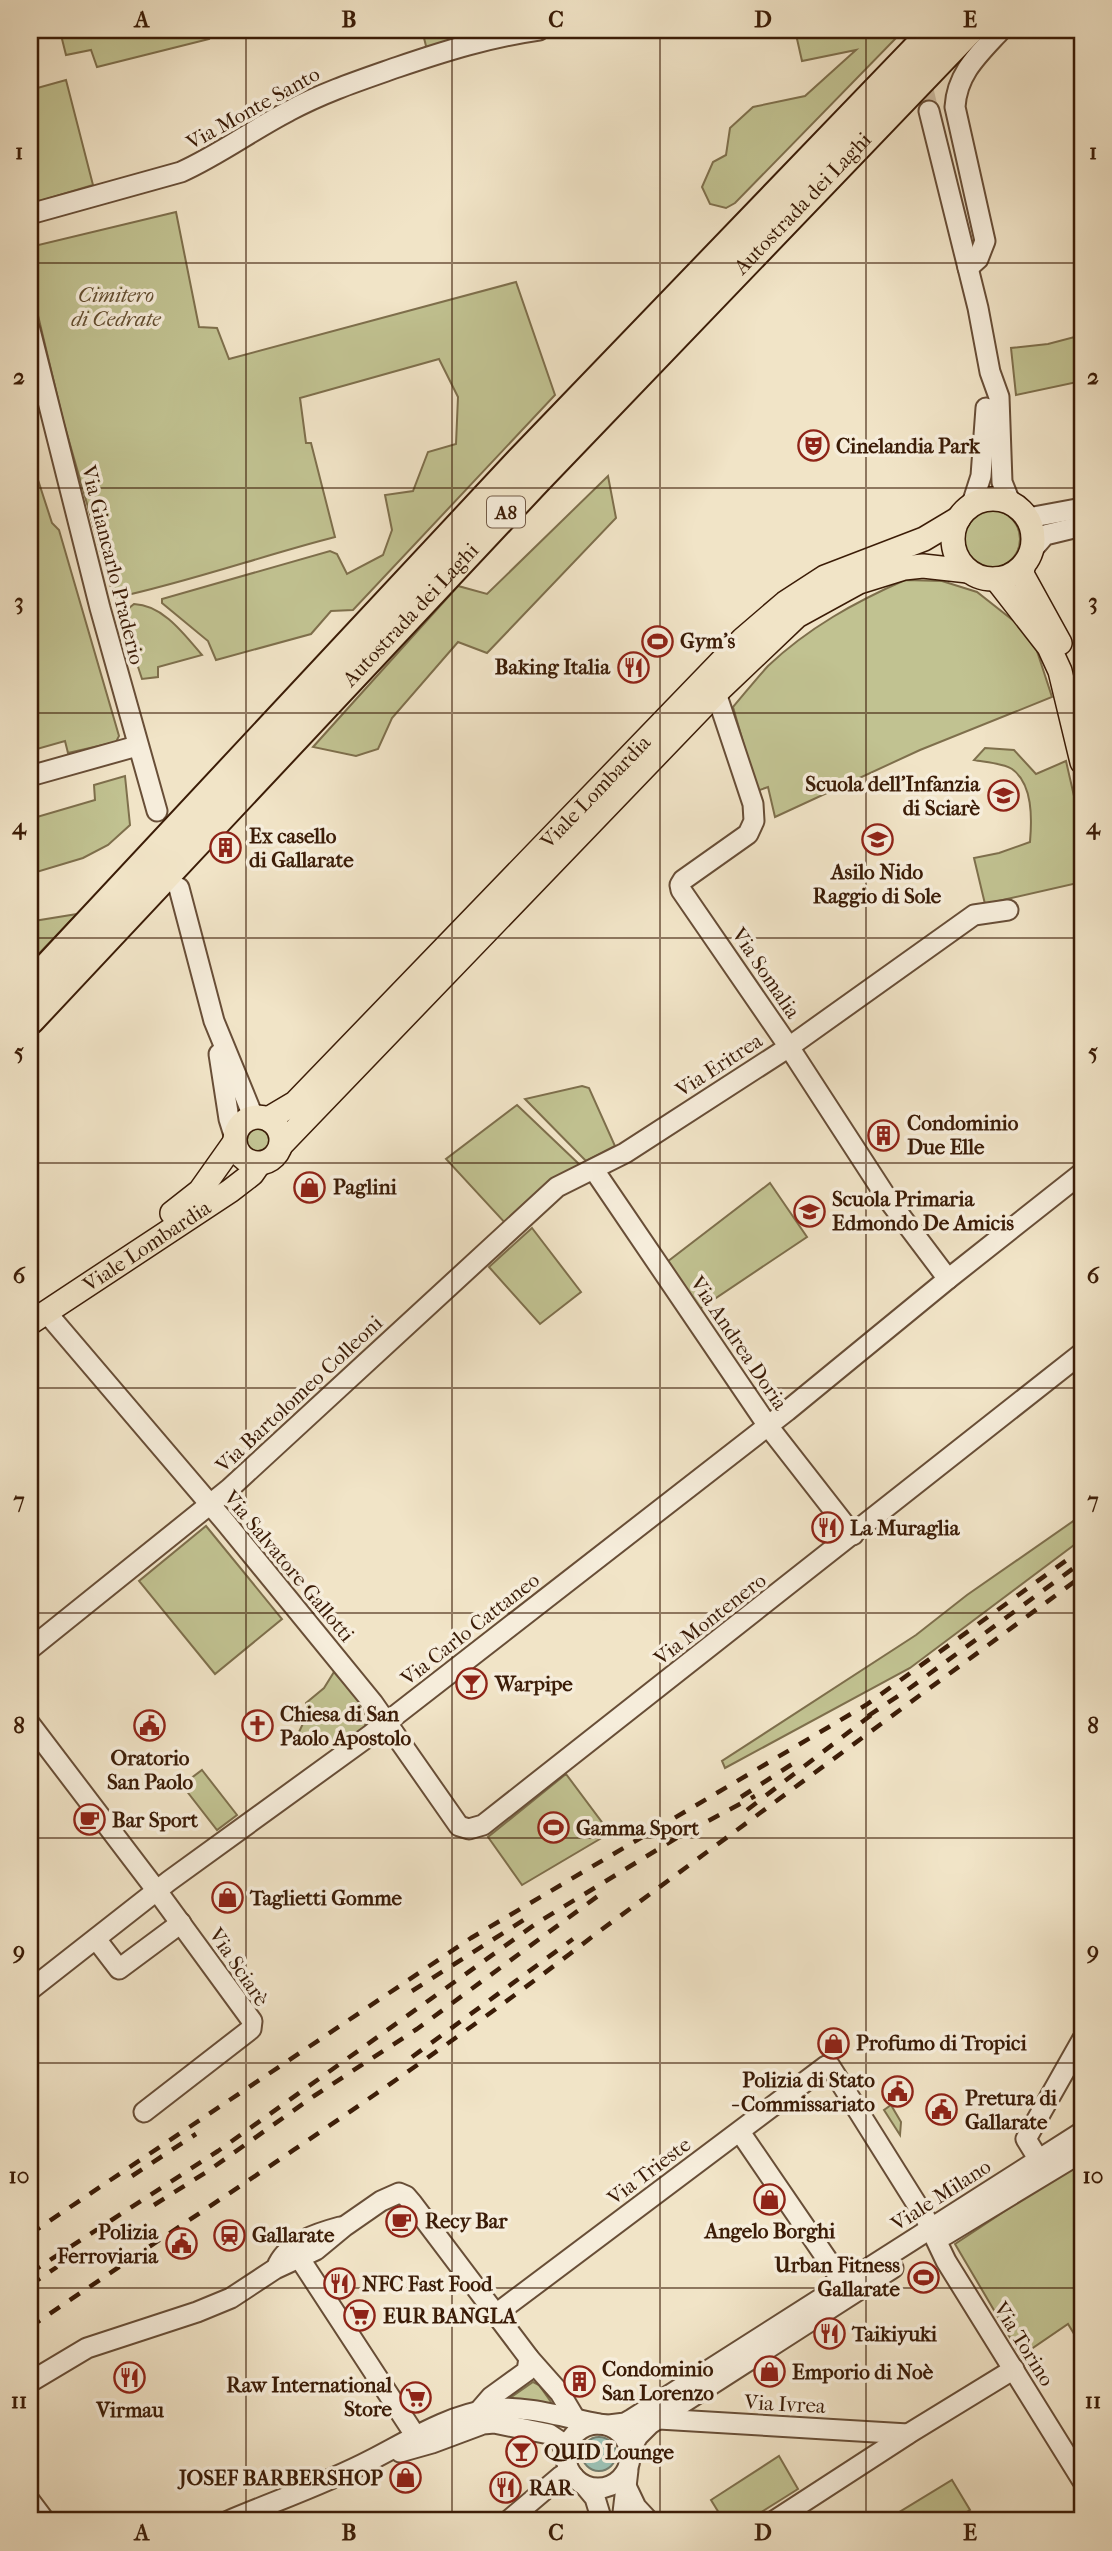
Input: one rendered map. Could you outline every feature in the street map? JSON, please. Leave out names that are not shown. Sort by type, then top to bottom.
[{"type":"highway","name":"Autostrada dei Laghi","points":[[30,986],[520,461],[935,30]]},
{"type":"highway","name":"Autostrada dei Laghi","points":[[30,1020],[535,482],[969,30]]},
{"type":"main road","points":[[1027,558],[1011,576],[981,578],[968,571],[958,560],[953,546],[953,531],[965,511],[986,499],[1010,502],[1020,508],[1028,518],[1034,539],[1022,574],[1070,663],[1082,712]]},
{"type":"main road","name":"Viale Lombardia","points":[[261,1118],[295,1103],[743,639],[785,603],[825,577],[924,539],[965,511]]},
{"type":"main road","name":"Viale Lombardia","points":[[281,1145],[716,693],[797,616],[851,587],[904,568],[923,565],[968,571]]},
{"type":"main road","points":[[996,579],[1044,638],[1060,671],[1082,762]]},
{"type":"main road","points":[[261,1118],[279,1129],[281,1145],[275,1155],[259,1164],[247,1161],[238,1154],[234,1139],[239,1126],[261,1118]]},
{"type":"main road","name":"Viale Lombardia","points":[[35,1314],[200,1191],[234,1139]]},
{"type":"main road","name":"Viale Lombardia","points":[[35,1314],[230,1191],[252,1174],[259,1164]]},
{"type":"street","name":"Via Monte Santo","points":[[30,214],[181,172],[203,163],[290,110],[335,88],[456,47],[539,30]]},
{"type":"street","points":[[968,268],[978,259],[985,241],[955,107],[956,95],[966,68],[1001,30]]},
{"type":"street","points":[[929,111],[982,324],[990,372],[999,397],[1002,482],[1010,502]]},
{"type":"street","name":"Via Giancarlo Praderio","points":[[30,330],[100,608],[157,810]]},
{"type":"street","points":[[965,511],[981,476],[990,372]]},
{"type":"street","points":[[1028,518],[1082,508]]},
{"type":"street","points":[[1027,558],[1045,535],[1082,526]]},
{"type":"street","name":"Via Somalia","points":[[716,693],[753,804],[754,821],[748,834],[683,880],[680,885],[887,1198],[948,1279]]},
{"type":"street","points":[[30,776],[137,746]]},
{"type":"street","points":[[179,888],[214,1021],[226,1107],[234,1139]]},
{"type":"street","name":"Via Eritrea","points":[[594,1170],[625,1153],[789,1047],[974,915],[1007,910]]},
{"type":"street","points":[[214,1021],[261,1118]]},
{"type":"street","name":"Via Andrea Doria","points":[[594,1170],[768,1426],[853,1535]]},
{"type":"street","name":"Via Bartolomeo Colleoni","points":[[30,1649],[210,1505],[557,1188],[594,1170]]},
{"type":"street","name":"Via Carlo Cattaneo","points":[[30,1990],[157,1891],[386,1722],[768,1426],[1082,1173]]},
{"type":"street","name":"Via Salvatore Gallotti","points":[[35,1314],[210,1505],[386,1722]]},
{"type":"street","name":"Via Montenero","points":[[386,1722],[459,1826],[469,1829],[483,1825],[1082,1353]]},
{"type":"street","name":"Via Sciarè","points":[[30,1724],[181,1923],[251,2021],[251,2029],[144,2112]]},
{"type":"street","points":[[96,1939],[119,1969],[181,1923]]},
{"type":"street","points":[[1043,2167],[1026,2140],[1082,2040]]},
{"type":"street","name":"Via Trieste","points":[[496,2314],[826,2066],[830,2066]]},
{"type":"street","name":"Via Torino","points":[[830,2066],[926,2219],[933,2235],[1082,2480]]},
{"type":"street","points":[[740,2132],[844,2284]]},
{"type":"street","name":"Viale Milano","points":[[630,2450],[641,2432],[659,2419],[933,2235],[1043,2167],[1082,2132]]},
{"type":"street","name":"Viale Milano","points":[[1043,2167],[1082,2152]]},
{"type":"street","points":[[30,2382],[87,2348],[231,2298],[275,2269],[323,2246],[345,2226],[381,2201],[399,2193],[406,2196],[529,2358],[560,2393],[576,2420]]},
{"type":"street","points":[[275,2269],[282,2256],[304,2240],[345,2226]]},
{"type":"street","name":"Viale Milano","points":[[604,2425],[625,2423],[632,2419],[844,2284],[933,2235]]},
{"type":"street","points":[[300,2259],[411,2443]]},
{"type":"street","points":[[478,2412],[491,2398],[527,2371],[529,2358]]},
{"type":"street","points":[[774,2521],[908,2434],[1014,2370]]},
{"type":"street","points":[[228,2521],[478,2412],[496,2408],[604,2425],[624,2436],[630,2450],[622,2521]]},
{"type":"street","name":"Via Ivrea","points":[[659,2419],[908,2434]]},
{"type":"street","points":[[411,2443],[494,2423],[549,2434],[561,2442],[567,2465],[595,2498],[602,2521]]},
{"type":"street","points":[[566,2453],[577,2431],[586,2426],[604,2425]]},
{"type":"street","points":[[508,2521],[561,2476],[597,2489],[609,2487],[627,2478]]},
{"type":"street","points":[[627,2478],[636,2507],[649,2521]]},
{"type":"street","points":[[30,2501],[45,2521]]},
{"type":"green space","points":[[78,30],[207,30],[209,39],[97,67],[91,50],[66,55],[61,35]]},
{"type":"green space","points":[[422,30],[477,30],[478,35],[427,50]]},
{"type":"green space","points":[[795,30],[899,30],[900,34],[735,203],[726,208],[710,204],[702,187],[713,162],[726,155],[730,128],[753,107],[805,96],[856,50],[802,61]]},
{"type":"green space","points":[[66,80],[93,185],[30,204],[30,90]]},
{"type":"green space","name":"Cimitero di Cedrate","points":[[176,212],[199,327],[217,328],[229,359],[516,282],[555,395],[353,610],[331,611],[311,634],[216,660],[208,641],[162,603],[162,599],[330,551],[337,554],[347,574],[383,555],[392,530],[385,495],[413,491],[428,452],[456,444],[458,397],[439,359],[300,398],[306,443],[311,443],[335,537],[114,598],[63,420],[30,282],[30,247]]},
{"type":"green space","points":[[1082,335],[1082,381],[1016,395],[1011,348],[1048,344]]},
{"type":"green space","points":[[30,467],[38,480],[52,523],[59,530],[119,736],[116,742],[68,753],[65,741],[30,751]]},
{"type":"green space","points":[[608,476],[616,518],[487,653],[458,642],[392,718],[378,749],[356,756],[313,747],[458,586],[487,594]]},
{"type":"green space","points":[[985,510],[997,510],[1012,518],[1020,533],[1020,545],[1012,560],[997,568],[985,568],[970,560],[962,545],[962,533],[970,518]]},
{"type":"green space","points":[[905,580],[942,581],[977,592],[1019,625],[1036,648],[1052,697],[920,750],[775,817],[768,787],[757,791],[733,707],[768,666],[799,640],[850,607]]},
{"type":"green space","points":[[134,604],[154,609],[164,615],[202,655],[158,667],[158,677],[142,679],[122,618],[124,612]]},
{"type":"green space","points":[[985,748],[1014,750],[1036,774],[1066,761],[1082,831],[1082,882],[985,904],[974,858],[1030,842],[1031,823],[1030,802],[1019,776],[1004,765],[974,760]]},
{"type":"green space","points":[[125,776],[130,825],[108,845],[83,858],[30,874],[30,819],[95,800],[94,785]]},
{"type":"green space","points":[[77,914],[30,963],[30,925],[34,921]]},
{"type":"green space","points":[[582,1086],[589,1088],[615,1146],[586,1161],[525,1099]]},
{"type":"green space","points":[[517,1105],[580,1165],[506,1224],[446,1159]]},
{"type":"green space","points":[[258,1125],[269,1129],[273,1140],[269,1151],[258,1155],[247,1151],[243,1140],[247,1129]]},
{"type":"green space","points":[[770,1183],[807,1237],[698,1310],[667,1262]]},
{"type":"green space","points":[[532,1228],[581,1292],[540,1324],[489,1267]]},
{"type":"green space","points":[[1082,1515],[1082,1539],[910,1668],[725,1768],[722,1761],[916,1635],[967,1595]]},
{"type":"green space","points":[[206,1526],[282,1619],[215,1674],[139,1581]]},
{"type":"green space","points":[[334,1672],[361,1704],[366,1719],[365,1727],[336,1747],[312,1744],[299,1732],[306,1717],[306,1703],[324,1688]]},
{"type":"green space","points":[[202,1770],[237,1815],[217,1830],[182,1785]]},
{"type":"green space","name":"Gamma Sport","points":[[566,1774],[610,1833],[522,1885],[488,1837]]},
{"type":"green space","points":[[891,2105],[901,2122],[900,2135],[884,2110]]},
{"type":"green space","points":[[1082,2160],[1082,2347],[1068,2324],[1021,2356],[955,2244]]},
{"type":"green space","points":[[533,2382],[539,2385],[551,2402],[549,2406],[511,2402],[510,2398]]},
{"type":"green space","points":[[779,2456],[798,2489],[747,2521],[724,2521],[711,2500]]},
{"type":"green space","points":[[952,2480],[970,2510],[951,2521],[889,2521],[888,2519]]},
{"type":"water","points":[[599,2437],[611,2442],[616,2454],[611,2466],[599,2471],[587,2466],[582,2454],[587,2442]]},
{"type":"tunnel","points":[[910,30],[929,111]]},
{"type":"railway","points":[[30,2234],[471,1938],[866,1705],[1082,1549]]},
{"type":"railway","points":[[868,1716],[1082,1562]]},
{"type":"railway","points":[[30,2327],[458,2036],[1082,1576]]},
{"type":"railway","points":[[747,1810],[875,1712]]},
{"type":"railway","points":[[741,1797],[800,1759]]},
{"type":"railway","points":[[30,2273],[218,2151],[537,1923],[678,1837],[755,1796]]},
{"type":"railway","points":[[154,2205],[417,2029],[602,1893]]},
{"type":"railway","points":[[412,1991],[530,1916]]},
{"type":"railway","points":[[412,2057],[573,1939]]},
{"type":"railway","points":[[132,2176],[196,2134]]},
{"type":"railway","points":[[30,2285],[57,2267]]},
{"type":"place","name":"Cinelandia Park","points":[[813,446]]},
{"type":"place","name":"Gym's","points":[[657,641]]},
{"type":"place","name":"Baking Italia","points":[[633,667]]},
{"type":"place","name":"Scuola dell'Infanzia di Sciarè","points":[[1003,796]]},
{"type":"place","name":"Asilo Nido Raggio di Sole","points":[[877,840]]},
{"type":"place","name":"Ex casello di Gallarate","points":[[226,848]]},
{"type":"place","name":"Condominio Due Elle","points":[[884,1135]]},
{"type":"place","name":"Paglini","points":[[310,1187]]},
{"type":"place","name":"Scuola Primaria Edmondo De Amicis","points":[[809,1211]]},
{"type":"place","name":"La Muraglia","points":[[827,1528]]},
{"type":"place","name":"Warpipe","points":[[472,1684]]},
{"type":"place","name":"Oratorio San Paolo","points":[[150,1726]]},
{"type":"place","name":"Chiesa di San Paolo Apostolo","points":[[257,1726]]},
{"type":"place","name":"Bar Sport","points":[[89,1820]]},
{"type":"place","name":"Gamma Sport","points":[[553,1828]]},
{"type":"place","name":"Taglietti Gomme","points":[[227,1898]]},
{"type":"place","name":"Profumo di Tropici","points":[[833,2043]]},
{"type":"place","name":"Polizia di Stato - Commissariato","points":[[898,2092]]},
{"type":"place","name":"Pretura di Gallarate","points":[[942,2110]]},
{"type":"place","name":"Angelo Borghi","points":[[770,2199]]},
{"type":"place","name":"Recy Bar","points":[[402,2221]]},
{"type":"place","name":"Gallarate","points":[[229,2235]]},
{"type":"place","name":"Polizia Ferroviaria","points":[[181,2244]]},
{"type":"place","name":"Urban Fitness Gallarate","points":[[923,2277]]},
{"type":"place","name":"NFC Fast Food","points":[[339,2284]]},
{"type":"place","name":"EUR BANGLA","points":[[360,2316]]},
{"type":"place","name":"Taikiyuki","points":[[829,2334]]},
{"type":"place","name":"Emporio di Noè","points":[[769,2372]]},
{"type":"place","name":"Virmau","points":[[130,2378]]},
{"type":"place","name":"Condominio San Lorenzo","points":[[579,2381]]},
{"type":"place","name":"Raw International Store","points":[[415,2397]]},
{"type":"place","name":"QUID Lounge","points":[[521,2452]]},
{"type":"place","name":"JOSEF BARBERSHOP","points":[[406,2478]]},
{"type":"place","name":"RAR","points":[[506,2488]]}]
